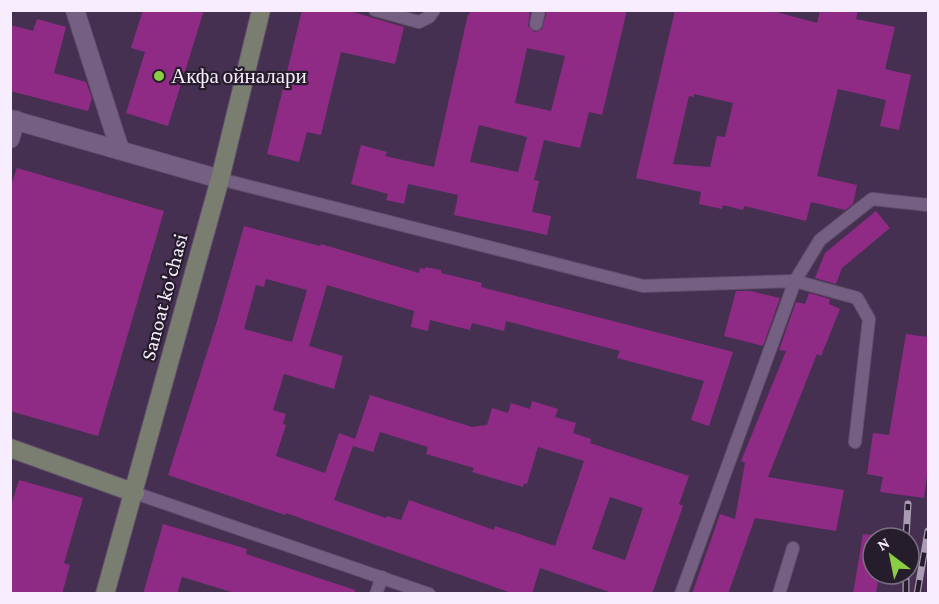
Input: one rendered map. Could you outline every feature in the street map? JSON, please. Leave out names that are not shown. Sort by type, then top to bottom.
[{"type":"main road","name":"Sanoat ko'chasi","points":[[105,594],[135,493],[220,179],[261,10]]},
{"type":"main road","points":[[10,447],[135,493]]},
{"type":"street","points":[[75,10],[120,150]]},
{"type":"street","points":[[10,139],[13,119],[220,179]]},
{"type":"lane","points":[[375,10],[419,22],[429,17],[434,10]]},
{"type":"lane","points":[[536,24],[539,10]]},
{"type":"lane","points":[[220,179],[643,286],[795,281],[857,298],[869,318],[855,442]]},
{"type":"lane","points":[[681,594],[795,281],[820,240],[872,199],[928,205]]},
{"type":"lane","points":[[135,493],[429,594]]},
{"type":"lane","points":[[778,594],[793,548]]},
{"type":"lane","points":[[376,594],[382,577]]},
{"type":"building","points":[[143,10],[204,10],[168,126],[126,113],[145,52],[131,48]]},
{"type":"building","points":[[302,10],[346,10],[404,27],[395,64],[341,52],[321,135],[307,132],[299,162],[267,154]]},
{"type":"building","points":[[470,10],[530,10],[528,26],[535,32],[542,29],[547,10],[627,10],[602,115],[589,112],[580,148],[544,140],[534,180],[539,181],[532,212],[551,216],[547,235],[454,215],[458,195],[408,184],[404,204],[386,200],[388,194],[351,184],[361,145],[387,152],[385,156],[434,167]],"holes":[[[527,48],[565,56],[551,111],[515,103]],[[479,125],[527,137],[518,172],[470,162]]]},
{"type":"building","points":[[675,10],[769,10],[817,23],[820,10],[858,10],[856,19],[895,27],[885,69],[911,75],[899,130],[880,126],[886,100],[838,89],[817,176],[857,185],[853,204],[845,210],[811,202],[806,221],[744,206],[743,210],[723,205],[722,209],[699,204],[701,192],[636,178]],"holes":[[[694,94],[733,103],[725,137],[717,136],[710,167],[673,164],[689,96],[694,97]]]},
{"type":"building","points":[[37,19],[66,27],[54,73],[86,82],[92,98],[88,111],[10,91],[10,25],[33,31]]},
{"type":"building","points":[[17,168],[164,211],[98,436],[10,411],[10,188]]},
{"type":"building","points":[[876,211],[890,228],[842,268],[836,284],[815,278],[825,253]]},
{"type":"building","points":[[244,226],[320,246],[321,244],[419,273],[420,268],[425,269],[425,267],[441,270],[441,273],[482,283],[481,287],[733,352],[709,426],[691,420],[704,381],[617,358],[620,351],[506,321],[504,331],[472,323],[470,330],[430,320],[428,331],[411,327],[414,311],[327,285],[309,346],[343,356],[334,389],[284,374],[273,410],[286,414],[283,424],[286,425],[276,456],[325,473],[339,433],[355,439],[370,395],[472,427],[487,425],[492,408],[508,413],[511,403],[530,409],[532,401],[558,409],[555,417],[576,423],[573,433],[591,439],[590,443],[689,476],[679,504],[683,506],[652,594],[615,594],[540,568],[532,594],[514,594],[286,513],[285,515],[168,475],[217,321]],"holes":[[[266,279],[307,290],[292,342],[244,329],[256,285],[264,287]],[[380,432],[428,447],[426,454],[474,468],[472,472],[523,487],[524,483],[527,484],[538,447],[584,461],[555,546],[495,526],[494,530],[409,500],[401,520],[387,516],[386,518],[334,500],[353,446],[373,452]],[[610,497],[643,508],[625,560],[592,549]]]},
{"type":"building","points":[[736,291],[751,291],[780,298],[763,346],[724,336]]},
{"type":"building","points":[[809,293],[830,299],[829,304],[840,309],[821,356],[817,354],[768,477],[844,490],[836,531],[755,518],[728,594],[692,594],[720,514],[735,519],[745,463],[741,461],[786,351],[779,350],[796,302],[805,304]]},
{"type":"building","points":[[906,334],[928,337],[928,468],[924,498],[880,492],[883,477],[867,474],[873,433],[889,435]]},
{"type":"building","points":[[19,480],[83,498],[64,563],[70,565],[62,594],[10,594],[10,508]]},
{"type":"building","points":[[163,524],[247,549],[246,554],[355,590],[355,594],[238,594],[182,577],[177,594],[143,594]]},
{"type":"building","points":[[861,546],[861,586],[877,586],[876,594],[853,594]]},
{"type":"railway","points":[[907,526],[908,504]]},
{"type":"railway","points":[[917,594],[928,531]]},
{"type":"railway","points":[[906,586],[906,594]]},
{"type":"place","name":"Акфа ойналари","points":[[159,76]]}]
